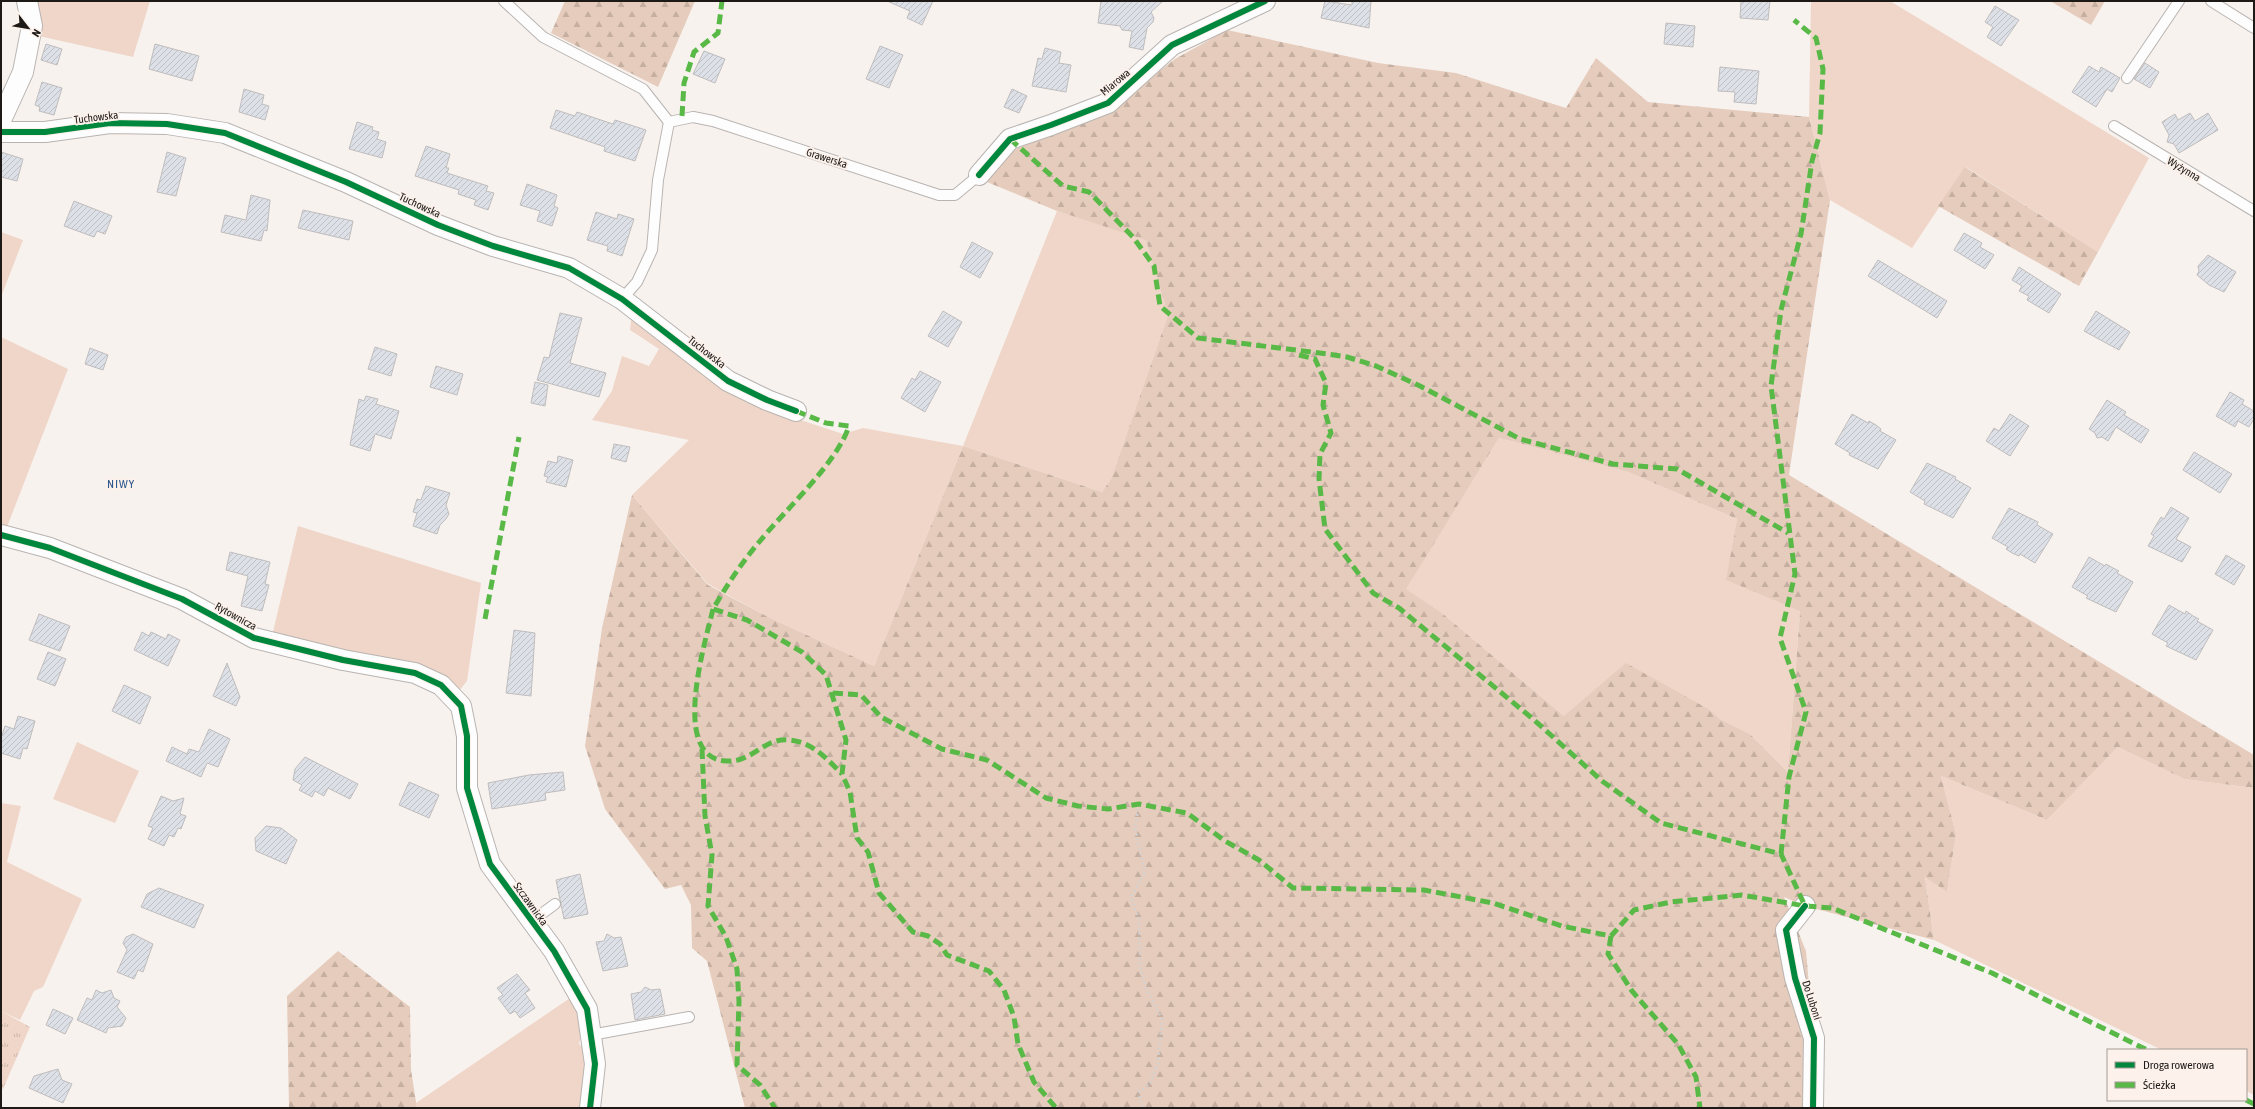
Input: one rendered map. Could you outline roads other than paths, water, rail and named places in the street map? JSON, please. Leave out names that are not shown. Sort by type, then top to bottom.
[{"type":"street","points":[[1,120],[23,72],[32,26],[27,1]]},
{"type":"street","name":"Miarowa","points":[[979,176],[1010,139],[1108,103],[1172,45],[1265,1]]},
{"type":"street","name":"Tuchowska","points":[[1,132],[52,132],[110,123],[167,124],[225,133],[346,182],[438,225],[493,246],[569,268],[622,298],[728,381],[766,400],[796,412]]},
{"type":"street","name":"Rytownicza","points":[[1,535],[50,548],[182,599],[254,638],[343,660],[415,673],[440,685],[461,706]]},
{"type":"street","name":"Szczawnicka","points":[[461,706],[467,736],[467,788],[477,826],[490,864],[554,951],[587,1008],[595,1064],[590,1108]]},
{"type":"street","name":"Do Luboni","points":[[1805,906],[1786,930],[1795,978],[1814,1038],[1813,1108]]},
{"type":"lane","points":[[504,1],[543,37],[643,89],[669,122],[658,180],[652,250],[637,282],[622,298]]},
{"type":"lane","points":[[2126,78],[2179,1]]},
{"type":"lane","points":[[2211,1],[2254,28]]},
{"type":"lane","name":"Grawerska","points":[[669,122],[693,117],[713,121],[939,195],[955,195],[979,176]]},
{"type":"lane","name":"Wyżynna","points":[[2114,126],[2254,211]]},
{"type":"lane","points":[[532,921],[555,904]]},
{"type":"lane","points":[[591,1035],[689,1017]]},
{"type":"district","name":"NIWY","points":[[121,484]]}]
